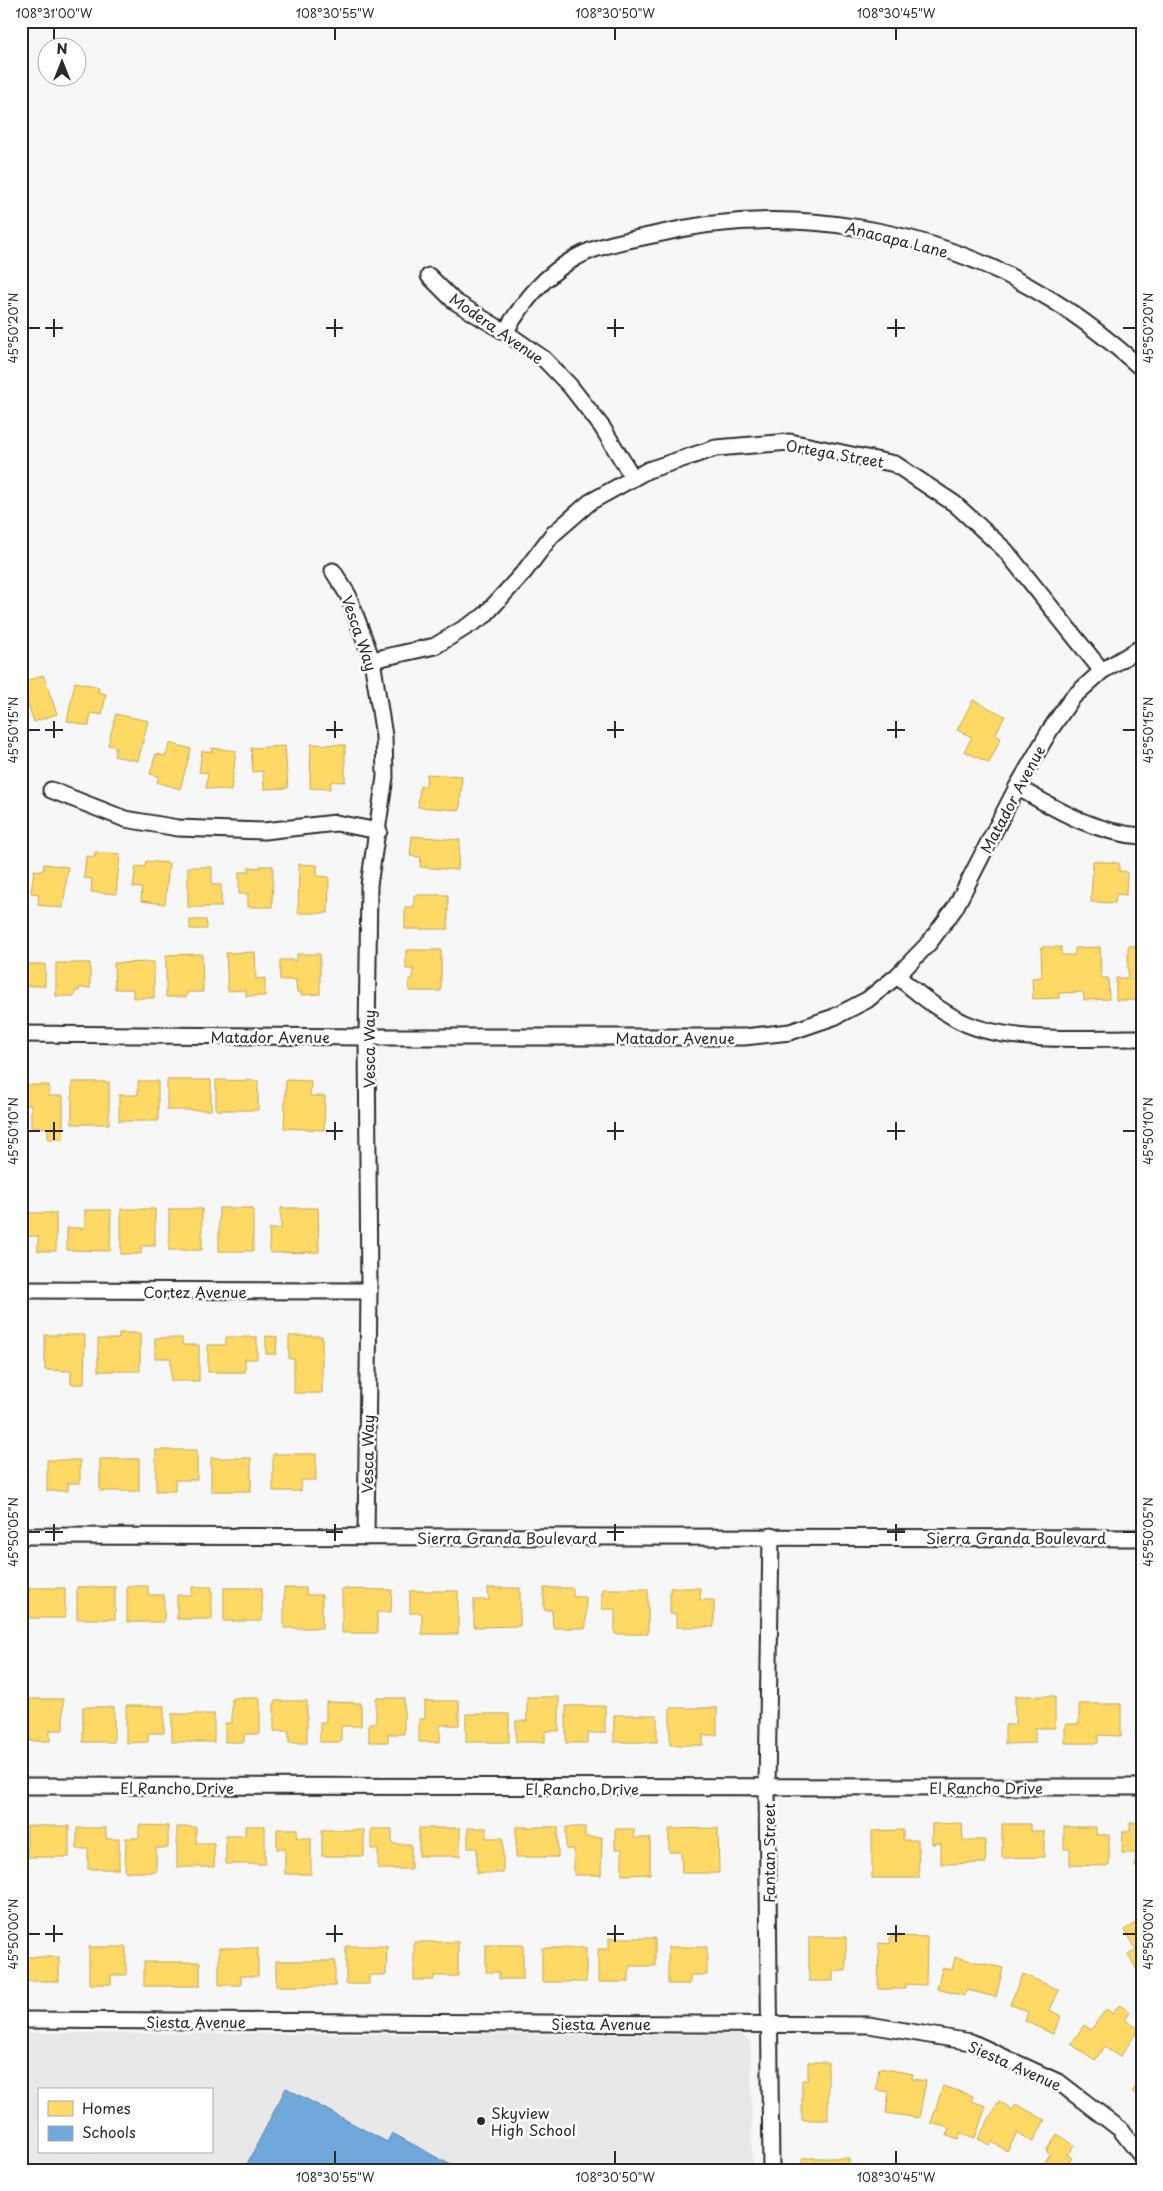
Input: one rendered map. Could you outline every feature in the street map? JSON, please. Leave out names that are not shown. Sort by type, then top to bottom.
[{"type":"street","name":"Anacapa Lane","points":[[505,332],[522,304],[548,276],[578,256],[671,230],[730,222],[785,220],[847,225],[896,235],[956,253],[1008,276],[1051,299],[1091,326],[1142,369]]},
{"type":"street","name":"Modera Avenue","points":[[429,276],[454,301],[505,332],[544,359],[570,386],[602,427],[633,478]]},
{"type":"street","name":"Ortega Street","points":[[372,660],[435,646],[484,616],[524,572],[552,535],[590,502],[648,470],[716,448],[790,442],[896,464],[956,504],[1005,550],[1102,671]]},
{"type":"street","name":"Vesca Way","points":[[333,571],[348,595],[372,660],[384,736],[385,777],[369,885],[367,1037],[369,1291],[366,1537]]},
{"type":"street","name":"Matador Avenue","points":[[21,1034],[367,1037],[744,1036],[790,1032],[834,1017],[867,1000],[898,976],[929,944],[955,908],[1017,787],[1050,730],[1072,698],[1102,671],[1142,647]]},
{"type":"street","points":[[1017,787],[1061,812],[1095,828],[1142,836]]},
{"type":"street","points":[[51,790],[125,819],[178,828],[214,831],[264,831],[336,823],[378,831]]},
{"type":"street","points":[[898,976],[954,1018],[984,1030],[1012,1037],[1142,1038]]},
{"type":"street","name":"Cortez Avenue","points":[[21,1290],[369,1291]]},
{"type":"street","name":"Sierra Granda Boulevard","points":[[21,1536],[1142,1538]]},
{"type":"street","name":"Fantan Street","points":[[771,1536],[767,1788],[771,2170]]},
{"type":"street","name":"El Rancho Drive","points":[[21,1786],[1142,1787]]},
{"type":"street","name":"Siesta Avenue","points":[[21,2020],[869,2025],[971,2042],[1060,2083],[1120,2129],[1142,2157]]},
{"type":"shaded area","name":"Skyview High School","points":[[21,2033],[739,2035],[749,2040],[751,2050],[752,2170],[21,2170]]},
{"type":"building: Homes","points":[[43,675],[57,714],[34,722],[28,704],[21,706],[21,683]]},
{"type":"building: Homes","points":[[75,682],[99,687],[98,692],[106,694],[102,715],[91,713],[89,726],[67,721]]},
{"type":"building: Homes","points":[[973,700],[1005,716],[995,735],[1001,738],[989,763],[964,751],[972,737],[957,730]]},
{"type":"building: Homes","points":[[116,714],[148,721],[138,761],[114,756],[116,747],[108,745]]},
{"type":"building: Homes","points":[[170,743],[191,749],[180,789],[157,782],[159,776],[150,774],[156,754],[166,756]]},
{"type":"building: Homes","points":[[311,744],[345,745],[345,782],[331,781],[330,789],[310,788]]},
{"type":"building: Homes","points":[[285,746],[288,788],[264,789],[263,771],[253,772],[251,748]]},
{"type":"building: Homes","points":[[212,748],[236,751],[231,791],[206,788],[208,773],[199,772],[202,751],[212,752]]},
{"type":"building: Homes","points":[[427,774],[462,776],[460,810],[418,807],[420,786],[426,786]]},
{"type":"building: Homes","points":[[412,836],[460,840],[458,870],[420,867],[421,857],[410,856]]},
{"type":"building: Homes","points":[[95,852],[120,854],[116,894],[91,892],[92,879],[84,878],[86,856],[95,857]]},
{"type":"building: Homes","points":[[146,861],[169,863],[165,904],[141,901],[142,888],[133,887],[136,866],[145,867]]},
{"type":"building: Homes","points":[[1093,861],[1119,863],[1119,871],[1127,872],[1126,895],[1116,894],[1115,903],[1091,902]]},
{"type":"building: Homes","points":[[44,864],[68,867],[63,908],[38,905],[39,894],[31,893],[34,870],[43,871]]},
{"type":"building: Homes","points":[[299,864],[317,865],[317,876],[329,877],[328,913],[298,913]]},
{"type":"building: Homes","points":[[260,866],[273,866],[272,907],[248,907],[248,894],[239,894],[239,872],[249,872],[249,867],[260,868]]},
{"type":"building: Homes","points":[[188,867],[212,867],[212,885],[221,885],[221,907],[188,907]]},
{"type":"building: Homes","points":[[414,895],[448,895],[448,929],[405,929],[405,907],[414,907]]},
{"type":"building: Homes","points":[[190,920],[206,920],[207,929],[190,929]]},
{"type":"building: Homes","points":[[1128,946],[1142,946],[1142,1000],[1116,1000],[1116,978],[1128,978]]},
{"type":"building: Homes","points":[[1041,947],[1061,947],[1061,955],[1075,955],[1075,948],[1100,947],[1101,978],[1108,978],[1109,999],[1084,1000],[1083,992],[1059,993],[1059,998],[1033,999],[1032,978],[1042,977]]},
{"type":"building: Homes","points":[[406,950],[441,950],[441,991],[409,991],[409,979],[413,979],[413,969],[406,969]]},
{"type":"building: Homes","points":[[255,952],[256,979],[265,978],[265,996],[246,996],[246,990],[228,991],[226,953]]},
{"type":"building: Homes","points":[[202,954],[203,992],[187,992],[187,997],[166,997],[166,955]]},
{"type":"building: Homes","points":[[297,954],[320,954],[320,994],[301,995],[301,992],[297,992],[296,980],[280,980],[280,960],[297,960]]},
{"type":"building: Homes","points":[[154,962],[154,998],[133,998],[133,989],[115,989],[114,963]]},
{"type":"building: Homes","points":[[56,963],[90,963],[90,988],[79,988],[79,991],[75,991],[75,996],[56,996]]},
{"type":"building: Homes","points":[[21,964],[45,964],[45,986],[26,986],[26,997],[21,997]]},
{"type":"building: Homes","points":[[167,1080],[211,1080],[211,1110],[167,1110]]},
{"type":"building: Homes","points":[[216,1080],[258,1081],[258,1110],[216,1110]]},
{"type":"building: Homes","points":[[286,1080],[311,1081],[310,1096],[325,1096],[324,1130],[284,1128]]},
{"type":"building: Homes","points":[[138,1081],[158,1081],[158,1121],[119,1121],[119,1095],[138,1095]]},
{"type":"building: Homes","points":[[72,1082],[109,1082],[109,1124],[72,1124]]},
{"type":"building: Homes","points":[[21,1085],[49,1085],[49,1096],[63,1096],[63,1139],[48,1139],[48,1128],[31,1127],[31,1105],[21,1105]]},
{"type":"building: Homes","points":[[219,1208],[253,1208],[253,1251],[219,1251]]},
{"type":"building: Homes","points":[[281,1208],[318,1208],[319,1252],[270,1253],[269,1229],[281,1229]]},
{"type":"building: Homes","points":[[121,1209],[155,1209],[155,1246],[141,1246],[141,1254],[121,1254]]},
{"type":"building: Homes","points":[[169,1209],[202,1209],[202,1250],[169,1250]]},
{"type":"building: Homes","points":[[85,1210],[111,1210],[110,1251],[67,1250],[67,1228],[85,1228]]},
{"type":"building: Homes","points":[[23,1213],[56,1213],[56,1251],[38,1251],[38,1236],[23,1236]]},
{"type":"building: Homes","points":[[119,1333],[140,1333],[140,1371],[98,1371],[98,1339],[119,1339]]},
{"type":"building: Homes","points":[[21,1335],[27,1335],[27,1366],[21,1366]]},
{"type":"building: Homes","points":[[45,1335],[85,1335],[84,1384],[71,1384],[71,1371],[45,1370]]},
{"type":"building: Homes","points":[[266,1336],[277,1337],[276,1354],[266,1354]]},
{"type":"building: Homes","points":[[289,1336],[322,1336],[322,1393],[294,1393],[294,1359],[289,1359]]},
{"type":"building: Homes","points":[[226,1337],[257,1337],[257,1359],[245,1359],[245,1372],[208,1372],[208,1345],[226,1345]]},
{"type":"building: Homes","points":[[155,1338],[182,1338],[182,1345],[199,1345],[199,1381],[171,1381],[171,1358],[155,1358]]},
{"type":"building: Homes","points":[[156,1450],[197,1450],[197,1480],[175,1480],[175,1491],[156,1491]]},
{"type":"building: Homes","points":[[273,1454],[316,1454],[316,1480],[301,1480],[301,1491],[273,1491]]},
{"type":"building: Homes","points":[[21,1458],[27,1458],[27,1483],[21,1483]]},
{"type":"building: Homes","points":[[211,1458],[251,1458],[251,1491],[211,1491]]},
{"type":"building: Homes","points":[[100,1459],[139,1459],[139,1491],[100,1491]]},
{"type":"building: Homes","points":[[47,1460],[80,1460],[80,1483],[68,1483],[68,1491],[47,1491]]},
{"type":"building: Homes","points":[[127,1586],[148,1586],[148,1595],[164,1595],[164,1622],[127,1622]]},
{"type":"building: Homes","points":[[77,1587],[115,1587],[115,1619],[77,1619]]},
{"type":"building: Homes","points":[[192,1587],[212,1587],[212,1619],[177,1619],[177,1595],[192,1595]]},
{"type":"building: Homes","points":[[29,1588],[65,1588],[65,1618],[29,1618]]},
{"type":"building: Homes","points":[[224,1588],[262,1588],[262,1621],[224,1621]]},
{"type":"building: Homes","points":[[284,1588],[306,1588],[306,1595],[322,1595],[322,1628],[284,1628]]},
{"type":"building: Homes","points":[[488,1588],[520,1588],[520,1626],[474,1627],[474,1600],[489,1600]]},
{"type":"building: Homes","points":[[544,1588],[573,1588],[573,1597],[586,1597],[586,1628],[553,1628],[552,1610],[544,1610]]},
{"type":"building: Homes","points":[[670,1588],[700,1588],[700,1600],[714,1600],[714,1627],[676,1627],[676,1614],[670,1614]]},
{"type":"building: Homes","points":[[342,1589],[392,1590],[391,1612],[377,1612],[377,1633],[342,1633]]},
{"type":"building: Homes","points":[[602,1589],[648,1589],[648,1634],[615,1634],[615,1609],[602,1609]]},
{"type":"building: Homes","points":[[410,1591],[458,1591],[458,1634],[422,1634],[422,1613],[410,1613]]},
{"type":"building: Homes","points":[[1015,1696],[1055,1696],[1055,1728],[1035,1728],[1035,1743],[1005,1744],[1005,1725],[1015,1725]]},
{"type":"building: Homes","points":[[527,1697],[559,1697],[559,1731],[545,1731],[545,1742],[516,1742],[516,1721],[527,1721]]},
{"type":"building: Homes","points":[[232,1698],[260,1698],[260,1734],[244,1734],[244,1742],[225,1742],[225,1723],[232,1723]]},
{"type":"building: Homes","points":[[376,1698],[404,1698],[404,1734],[388,1734],[388,1742],[369,1742],[369,1723],[376,1723]]},
{"type":"building: Homes","points":[[30,1699],[63,1699],[63,1730],[50,1730],[50,1741],[30,1741]]},
{"type":"building: Homes","points":[[274,1701],[307,1701],[307,1743],[289,1743],[289,1731],[274,1731]]},
{"type":"building: Homes","points":[[425,1701],[459,1701],[459,1725],[440,1725],[440,1742],[419,1742],[419,1719],[425,1719]]},
{"type":"building: Homes","points":[[326,1702],[361,1703],[361,1726],[341,1726],[341,1742],[320,1742],[320,1722],[326,1722]]},
{"type":"building: Homes","points":[[1079,1704],[1121,1704],[1121,1736],[1098,1735],[1098,1743],[1065,1743],[1065,1724],[1079,1724]]},
{"type":"building: Homes","points":[[126,1706],[164,1706],[164,1733],[148,1733],[148,1742],[126,1743]]},
{"type":"building: Homes","points":[[566,1706],[605,1706],[605,1733],[588,1733],[588,1743],[566,1743]]},
{"type":"building: Homes","points":[[83,1707],[114,1707],[114,1742],[83,1742]]},
{"type":"building: Homes","points":[[670,1708],[717,1708],[717,1735],[703,1735],[703,1745],[670,1745]]},
{"type":"building: Homes","points":[[172,1714],[214,1714],[214,1742],[172,1742]]},
{"type":"building: Homes","points":[[466,1714],[509,1714],[509,1742],[466,1742]]},
{"type":"building: Homes","points":[[614,1715],[657,1715],[657,1742],[614,1742]]},
{"type":"building: Homes","points":[[1136,1727],[1142,1727],[1142,1744],[1136,1744]]},
{"type":"building: Homes","points":[[962,1823],[963,1840],[985,1840],[986,1863],[941,1864],[941,1843],[932,1844],[932,1824]]},
{"type":"building: Homes","points":[[1130,1823],[1142,1823],[1142,1867],[1135,1867],[1136,1853],[1122,1853],[1123,1831],[1130,1831]]},
{"type":"building: Homes","points":[[1002,1824],[1030,1824],[1030,1831],[1044,1831],[1044,1857],[1002,1858]]},
{"type":"building: Homes","points":[[139,1825],[168,1826],[168,1848],[156,1848],[156,1872],[125,1872],[126,1838],[139,1838]]},
{"type":"building: Homes","points":[[27,1826],[69,1826],[69,1857],[27,1857]]},
{"type":"building: Homes","points":[[245,1826],[265,1826],[265,1864],[226,1864],[226,1836],[245,1836]]},
{"type":"building: Homes","points":[[177,1827],[196,1827],[196,1843],[214,1843],[214,1867],[177,1867]]},
{"type":"building: Homes","points":[[516,1827],[558,1827],[558,1857],[516,1857]]},
{"type":"building: Homes","points":[[566,1827],[585,1827],[585,1837],[602,1837],[601,1875],[574,1875],[574,1849],[566,1849]]},
{"type":"building: Homes","points":[[1064,1827],[1096,1827],[1096,1835],[1109,1835],[1109,1866],[1070,1865],[1070,1849],[1064,1849]]},
{"type":"building: Homes","points":[[77,1828],[106,1828],[106,1839],[119,1839],[119,1869],[88,1869],[88,1849],[77,1849]]},
{"type":"building: Homes","points":[[419,1828],[460,1828],[460,1856],[419,1856]]},
{"type":"building: Homes","points":[[468,1828],[486,1828],[486,1838],[503,1838],[503,1873],[477,1873],[477,1848],[468,1848]]},
{"type":"building: Homes","points":[[718,1828],[719,1873],[682,1873],[681,1852],[669,1852],[669,1829]]},
{"type":"building: Homes","points":[[277,1829],[297,1829],[297,1838],[311,1838],[311,1874],[285,1874],[285,1849],[277,1849]]},
{"type":"building: Homes","points":[[371,1829],[392,1829],[392,1844],[411,1844],[411,1869],[378,1869],[378,1849],[371,1849]]},
{"type":"building: Homes","points":[[615,1829],[634,1829],[634,1838],[650,1838],[650,1874],[622,1875],[622,1849],[615,1849]]},
{"type":"building: Homes","points":[[322,1830],[364,1830],[364,1856],[322,1856]]},
{"type":"building: Homes","points":[[903,1830],[903,1840],[918,1840],[919,1878],[872,1878],[872,1831]]},
{"type":"building: Homes","points":[[1142,1919],[1142,1967],[1137,1970],[1128,1955],[1136,1950],[1124,1930]]},
{"type":"building: Homes","points":[[890,1936],[927,1937],[926,1985],[905,1984],[905,1989],[878,1989],[879,1943],[890,1944]]},
{"type":"building: Homes","points":[[809,1937],[846,1937],[846,1971],[833,1971],[833,1981],[809,1981]]},
{"type":"building: Homes","points":[[609,1938],[655,1938],[655,1966],[629,1966],[629,1982],[598,1982],[598,1949],[609,1949]]},
{"type":"building: Homes","points":[[414,1942],[458,1942],[458,1976],[434,1976],[434,1980],[414,1980]]},
{"type":"building: Homes","points":[[486,1945],[523,1945],[523,1979],[499,1979],[499,1972],[486,1972]]},
{"type":"building: Homes","points":[[346,1946],[387,1946],[386,1975],[369,1975],[369,1984],[346,1984]]},
{"type":"building: Homes","points":[[89,1947],[126,1947],[126,1975],[111,1975],[111,1984],[89,1984]]},
{"type":"building: Homes","points":[[668,1947],[707,1947],[707,1975],[690,1975],[690,1984],[668,1984]]},
{"type":"building: Homes","points":[[219,1948],[258,1948],[258,1976],[241,1976],[241,1985],[219,1985]]},
{"type":"building: Homes","points":[[542,1948],[586,1948],[586,1982],[542,1982]]},
{"type":"building: Homes","points":[[22,1957],[59,1957],[59,1981],[22,1981]]},
{"type":"building: Homes","points":[[955,1957],[1003,1968],[996,1997],[967,1990],[965,1996],[937,1989],[942,1968],[952,1970]]},
{"type":"building: Homes","points":[[276,1961],[335,1961],[335,1986],[276,1986]]},
{"type":"building: Homes","points":[[144,1962],[200,1962],[200,1986],[144,1986]]},
{"type":"building: Homes","points":[[1023,1974],[1059,1990],[1050,2010],[1061,2016],[1053,2034],[1025,2021],[1028,2012],[1010,2004]]},
{"type":"building: Homes","points":[[1119,2005],[1130,2012],[1125,2020],[1139,2029],[1120,2057],[1104,2047],[1095,2060],[1071,2044],[1084,2025],[1091,2030],[1106,2009],[1113,2014]]},
{"type":"building: Homes","points":[[808,2062],[828,2062],[828,2120],[802,2120],[802,2080],[808,2080]]},
{"type":"building: Homes","points":[[879,2068],[913,2074],[912,2079],[926,2081],[919,2118],[886,2113],[889,2092],[876,2090]]},
{"type":"building: Homes","points":[[1142,2081],[1142,2101],[1132,2091]]},
{"type":"building: Homes","points":[[943,2086],[973,2096],[971,2101],[986,2106],[975,2138],[960,2133],[958,2140],[947,2136],[949,2128],[931,2123]]},
{"type":"building: Homes","points":[[999,2101],[1013,2110],[1016,2104],[1045,2120],[1033,2142],[1017,2133],[1007,2151],[992,2142],[990,2145],[978,2139]]},
{"type":"building: Homes","points":[[1057,2134],[1074,2145],[1067,2155],[1072,2158],[1068,2164],[1077,2170],[1040,2170],[1050,2154],[1046,2151]]},
{"type":"building: Homes","points":[[803,2158],[849,2158],[849,2170],[803,2170]]},
{"type":"building: Schools","points":[[286,2088],[387,2142],[392,2133],[460,2170],[244,2170]]},
{"type":"place","name":"Skyview High School","points":[[481,2121]]}]
